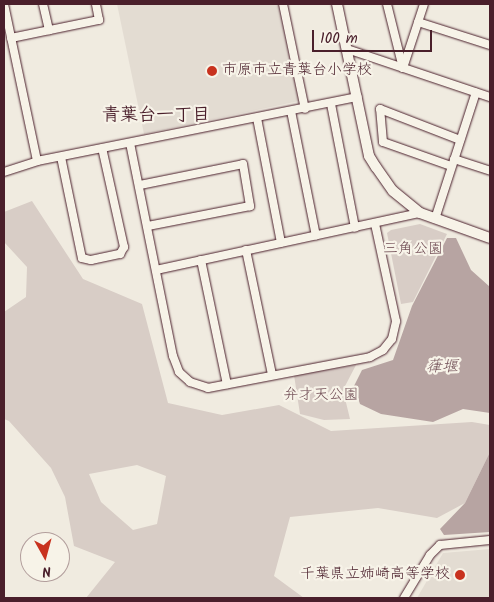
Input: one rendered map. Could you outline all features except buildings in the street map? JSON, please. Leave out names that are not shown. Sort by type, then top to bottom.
[{"type":"street","points":[[4,4],[37,161]]},
{"type":"street","points":[[43,4],[49,30]]},
{"type":"street","points":[[11,38],[99,20],[96,4]]},
{"type":"street","points":[[283,4],[305,109]]},
{"type":"street","points":[[338,4],[369,156],[393,191],[420,212],[490,238]]},
{"type":"street","points":[[387,4],[403,68]]},
{"type":"street","points":[[403,68],[424,4]]},
{"type":"street","points":[[418,22],[490,45]]},
{"type":"street","points":[[348,49],[490,97]]},
{"type":"street","points":[[435,219],[476,92]]},
{"type":"street","points":[[4,172],[37,161],[358,97]]},
{"type":"street","points":[[330,104],[355,228]]},
{"type":"street","points":[[460,140],[380,109],[383,142],[452,163],[490,171]]},
{"type":"street","points":[[291,111],[316,236]]},
{"type":"street","points":[[257,118],[281,243]]},
{"type":"street","points":[[130,143],[173,356],[180,372],[190,382],[208,388],[272,374],[370,357],[383,350],[392,339],[396,321],[376,224]]},
{"type":"street","points":[[61,157],[82,258],[91,260],[120,254],[124,247],[102,148]]},
{"type":"street","points":[[140,185],[243,164],[250,206],[148,226]]},
{"type":"street","points":[[156,270],[376,224],[420,212]]},
{"type":"street","points":[[246,250],[272,374]]},
{"type":"street","points":[[201,260],[227,384]]},
{"type":"street","points":[[404,598],[430,555],[440,545],[490,540]]},
{"type":"shaded area","name":"市原市立青葉台小学校","points":[[117,4],[279,4],[299,101],[144,134]]},
{"type":"shaded area","name":"千葉県立姉崎高等学校","points":[[490,549],[490,598],[417,598],[443,553]]},
{"type":"green space","points":[[32,201],[83,279],[142,304],[168,403],[222,415],[279,405],[331,431],[472,422],[490,425],[490,452],[465,503],[437,518],[378,508],[290,517],[274,576],[304,598],[86,598],[115,562],[74,546],[65,497],[51,468],[9,421],[4,419],[4,312],[26,297],[27,267],[4,242],[4,212]],"holes":[[[137,465],[166,476],[157,524],[133,530],[101,502],[89,474]]]},
{"type":"green space","name":"三角公園","points":[[420,224],[447,234],[413,302],[401,304],[387,233],[391,230]]},
{"type":"green space","name":"弁才天公園","points":[[356,365],[343,390],[350,419],[324,420],[300,414],[294,375]]},
{"type":"water","name":"葎堰","points":[[447,238],[456,238],[471,270],[490,287],[490,413],[463,409],[433,422],[381,414],[360,404],[354,386],[362,370],[393,360],[412,306]]},
{"type":"water","points":[[490,452],[490,532],[444,535],[440,529],[465,503]]},
{"type":"place","name":"市原市立青葉台小学校","points":[[212,71]]},
{"type":"place","name":"千葉県立姉崎高等学校","points":[[460,575]]},
{"type":"district","name":"青葉台一丁目","points":[[156,116]]}]
